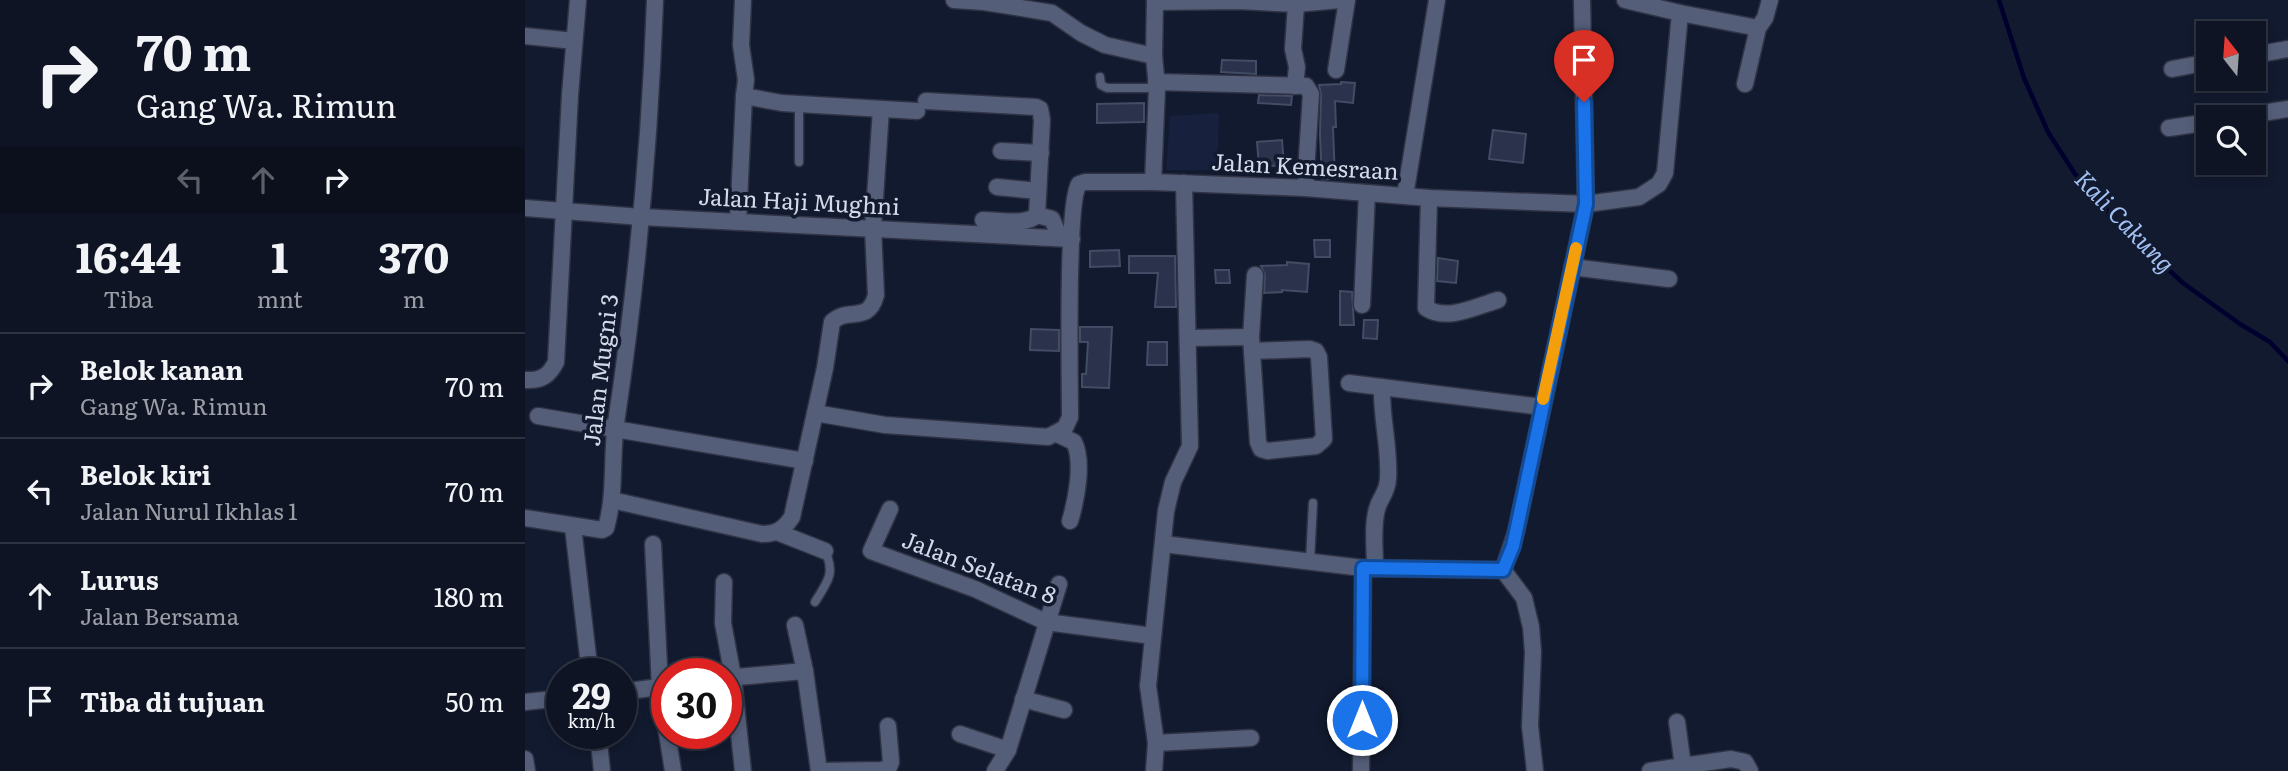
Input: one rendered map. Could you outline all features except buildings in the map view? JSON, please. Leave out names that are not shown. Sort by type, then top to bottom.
[{"type":"street","points":[[525,380],[543,378],[551,373],[556,362],[577,0]]},
{"type":"street","name":"Jalan Mugni 3","points":[[573,527],[602,530],[606,528],[612,500],[615,428],[628,342],[641,216],[651,99],[655,0]]},
{"type":"street","points":[[738,222],[746,80],[741,45],[743,0]]},
{"type":"street","points":[[954,0],[1052,13],[1081,33],[1105,45],[1154,56]]},
{"type":"street","points":[[1153,182],[1155,1],[1296,4],[1340,0]]},
{"type":"street","points":[[1336,70],[1347,0]]},
{"type":"street","points":[[1405,196],[1437,0]]},
{"type":"street","points":[[1503,570],[1516,532],[1586,204],[1582,0]]},
{"type":"street","points":[[1625,0],[1674,8],[1758,29]]},
{"type":"street","points":[[1745,85],[1758,29],[1770,0]]},
{"type":"street","points":[[1296,4],[1293,49],[1301,86]]},
{"type":"street","name":"Jalan Kemesraan","points":[[1066,239],[1074,195],[1079,184],[1091,180],[1305,188],[1429,198],[1586,204],[1639,197],[1659,184],[1665,173],[1671,129],[1674,8]]},
{"type":"street","points":[[525,36],[574,41]]},
{"type":"street","points":[[2266,53],[2288,49]]},
{"type":"street","points":[[2172,69],[2196,64]]},
{"type":"street","points":[[1156,85],[1301,86],[1311,94],[1305,188]]},
{"type":"street","points":[[744,96],[782,103],[881,109],[921,106],[1040,109],[1041,153],[1037,215]]},
{"type":"street","points":[[612,500],[762,534],[783,529],[792,517],[832,322],[839,316],[866,312],[873,306],[876,295],[873,229],[881,109]]},
{"type":"street","points":[[2266,113],[2288,109]]},
{"type":"street","points":[[2169,128],[2196,124]]},
{"type":"street","points":[[1001,151],[1041,153]]},
{"type":"street","points":[[1154,771],[1156,743],[1148,686],[1163,544],[1170,492],[1190,446],[1184,183]]},
{"type":"street","points":[[997,187],[1038,191]]},
{"type":"street","points":[[1361,305],[1367,193]]},
{"type":"street","points":[[1429,198],[1426,308],[1434,312],[1464,312],[1498,300]]},
{"type":"street","name":"Jalan Haji Mughni","points":[[525,208],[1066,239]]},
{"type":"street","points":[[815,413],[897,426],[1048,437],[1065,428],[1069,416],[1066,239],[1052,219],[1045,215],[1024,220],[983,220]]},
{"type":"street","points":[[1573,267],[1669,279]]},
{"type":"street","points":[[1188,338],[1251,344],[1311,349],[1316,351],[1319,357],[1324,439],[1321,443],[1268,451],[1261,449],[1258,442],[1251,344],[1255,275]]},
{"type":"street","points":[[1349,383],[1542,407]]},
{"type":"street","points":[[1361,771],[1369,568],[1376,512],[1388,482],[1388,457],[1381,409],[1382,387]]},
{"type":"street","points":[[538,416],[805,461]]},
{"type":"street","points":[[1057,434],[1074,442],[1079,457],[1074,508],[1070,521]]},
{"type":"street","name":"Jalan Selatan 8","points":[[890,509],[871,551],[975,589],[1046,622],[1153,636]]},
{"type":"street","points":[[525,519],[573,527],[588,658]]},
{"type":"street","points":[[777,532],[825,551]]},
{"type":"street","points":[[653,544],[661,658]]},
{"type":"street","points":[[1163,544],[1369,568],[1503,570]]},
{"type":"street","points":[[1503,570],[1524,598],[1531,628],[1533,662],[1529,726],[1535,771]]},
{"type":"street","points":[[723,582],[723,623],[728,658]]},
{"type":"street","points":[[995,771],[1008,750],[1059,584]]},
{"type":"street","points":[[795,625],[805,671],[819,771],[883,770],[889,767],[891,762],[888,726]]},
{"type":"street","points":[[742,676],[805,671]]},
{"type":"street","points":[[1023,699],[1064,710]]},
{"type":"street","points":[[525,702],[546,700]]},
{"type":"street","points":[[1677,722],[1683,766]]},
{"type":"street","points":[[960,734],[1008,750]]},
{"type":"street","points":[[1156,743],[1251,738]]},
{"type":"street","points":[[600,749],[603,771]]},
{"type":"street","points":[[670,749],[673,771]]},
{"type":"street","points":[[740,749],[743,771]]},
{"type":"street","points":[[525,759],[527,771]]},
{"type":"street","points":[[1650,771],[1731,759],[1745,762],[1750,771]]},
{"type":"lane","points":[[1100,77],[1101,85],[1107,88],[1156,85]]},
{"type":"lane","points":[[799,104],[799,162]]},
{"type":"lane","points":[[1310,561],[1313,503]]},
{"type":"lane","points":[[815,601],[830,575],[830,562],[825,551]]},
{"type":"shaded area","points":[[1219,113],[1217,170],[1166,170],[1170,116]]},
{"type":"waterway","name":"Kali Cakung","points":[[1999,0],[2024,78],[2048,132],[2075,174],[2116,221],[2183,283],[2270,342],[2288,361]]},
{"type":"slow traffic","points":[[1543,399],[1576,248]]},
{"type":"route","points":[[1362,720],[1363,568],[1503,570],[1513,546],[1586,204],[1584,102]]}]
